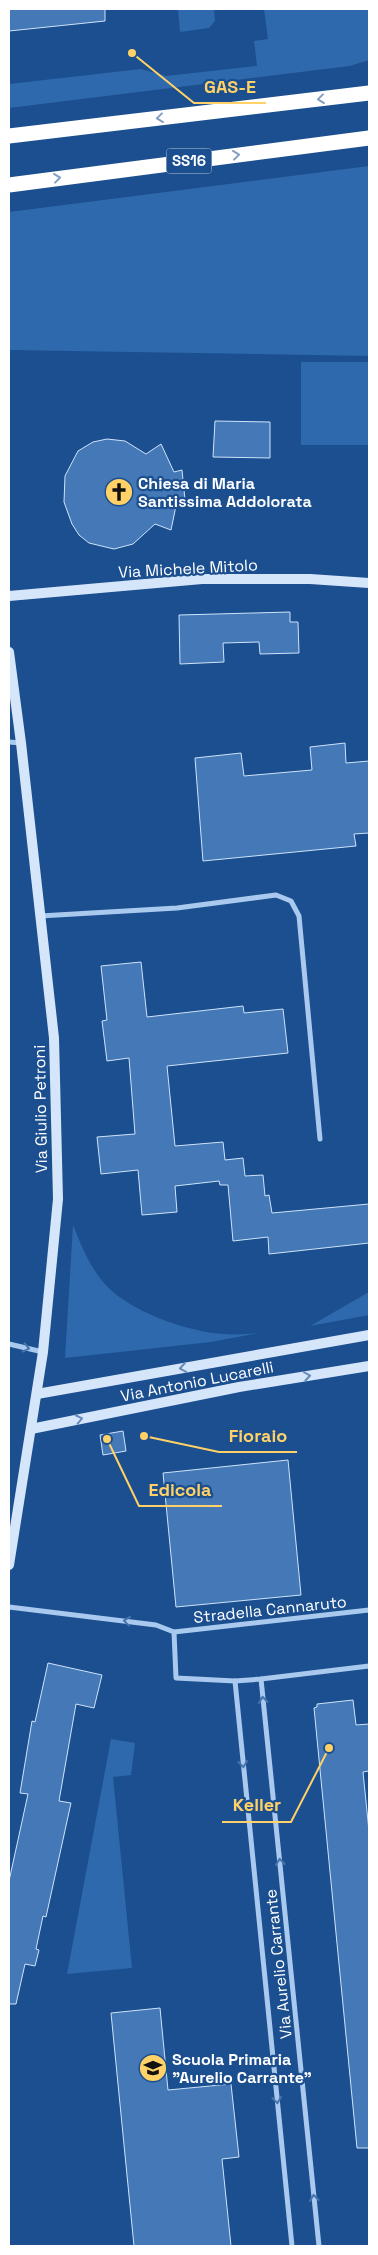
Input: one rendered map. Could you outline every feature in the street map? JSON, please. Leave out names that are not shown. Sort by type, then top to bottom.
[{"type":"highway","points":[[9,136],[369,93]]},
{"type":"highway","name":"SS16","points":[[9,184],[369,138]]},
{"type":"street","name":"Via Michele Mitolo","points":[[9,596],[202,579],[369,582]]},
{"type":"street","name":"Via Giulio Petroni","points":[[9,652],[54,1038],[58,1199],[43,1352],[9,1565]]},
{"type":"street","points":[[9,742],[21,743]]},
{"type":"street","points":[[40,916],[177,908],[276,895],[290,902],[300,916],[320,1139]]},
{"type":"street","name":"Via Antonio Lucarelli","points":[[37,1394],[369,1335]]},
{"type":"street","points":[[9,1344],[43,1352]]},
{"type":"street","name":"Via Antonio Lucarelli","points":[[31,1429],[239,1387],[369,1366]]},
{"type":"street","name":"Stradella Cannaruto","points":[[9,1607],[156,1625],[174,1632],[369,1610]]},
{"type":"street","name":"Stradella Cannaruto","points":[[174,1632],[176,1678],[235,1681],[369,1666]]},
{"type":"street","name":"Via Aurelio Carrante","points":[[261,1679],[319,2246]]},
{"type":"street","name":"Via Aurelio Carrante","points":[[235,1681],[292,2246]]},
{"type":"shaded area","points":[[178,9],[214,9],[215,21],[209,28],[180,32]]},
{"type":"shaded area","points":[[264,9],[369,9],[369,60],[350,66],[9,108],[9,84],[141,69],[166,76],[257,66],[254,41],[268,39]]},
{"type":"shaded area","points":[[369,166],[369,356],[9,350],[9,212]]},
{"type":"shaded area","points":[[301,362],[369,362],[369,445],[301,445]]},
{"type":"shaded area","points":[[73,1225],[86,1255],[103,1282],[127,1302],[142,1311],[193,1329],[228,1334],[259,1333],[211,1342],[65,1358]]},
{"type":"shaded area","points":[[369,1292],[369,1315],[310,1326]]},
{"type":"shaded area","points":[[111,1739],[135,1743],[131,1775],[113,1777],[132,1968],[67,1974]]},
{"type":"building","points":[[9,9],[105,9],[105,21],[9,31]]},
{"type":"building","points":[[215,421],[270,422],[270,458],[213,457]]},
{"type":"building","name":"Chiesa di Maria Santissima Addolorata","points":[[107,439],[125,441],[146,454],[161,444],[174,472],[182,470],[185,500],[177,501],[171,530],[155,524],[133,544],[114,549],[89,543],[79,535],[72,524],[64,502],[65,476],[78,451],[93,442]]},
{"type":"building","points":[[290,612],[290,622],[298,622],[299,653],[260,654],[259,642],[223,643],[224,662],[180,664],[179,615]]},
{"type":"building","points":[[345,743],[346,763],[369,761],[369,833],[354,834],[356,846],[203,861],[195,758],[241,753],[244,776],[312,770],[310,747]]},
{"type":"building","points":[[141,962],[147,1017],[243,1006],[244,1013],[283,1009],[288,1053],[167,1066],[175,1146],[223,1142],[225,1160],[243,1158],[245,1176],[263,1175],[265,1196],[269,1195],[272,1213],[369,1204],[369,1243],[269,1254],[268,1237],[233,1241],[228,1185],[220,1185],[219,1181],[175,1186],[177,1212],[142,1215],[138,1170],[101,1174],[97,1137],[135,1134],[129,1058],[107,1061],[102,1021],[107,1020],[101,966]]},
{"type":"building","points":[[123,1431],[126,1451],[103,1455],[100,1435]]},
{"type":"building","points":[[288,1460],[301,1595],[176,1607],[163,1473]]},
{"type":"building","points":[[48,1663],[102,1675],[94,1708],[76,1704],[59,1801],[71,1803],[46,1917],[43,1916],[36,1949],[39,1950],[35,1966],[25,1964],[16,2004],[9,2004],[9,1881],[28,1794],[20,1793],[32,1721],[35,1722]]},
{"type":"building","points":[[353,1700],[356,1725],[369,1724],[369,1771],[363,1772],[369,1831],[369,2148],[357,2148],[314,1708],[317,1707],[317,1704]]},
{"type":"building","points":[[160,2008],[168,2090],[231,2084],[239,2157],[222,2159],[231,2246],[134,2246],[111,2013]]},
{"type":"place","name":"GAS-E","points":[[132,53]]},
{"type":"place","name":"Chiesa di Maria Santissima Addolorata","points":[[119,492]]},
{"type":"place","name":"Fioraio","points":[[144,1436]]},
{"type":"place","name":"Edicola","points":[[107,1439]]},
{"type":"place","name":"Keller","points":[[329,1748]]},
{"type":"place","name":"Scuola Primaria \"Aurelio Carrante\"","points":[[153,2068]]}]
